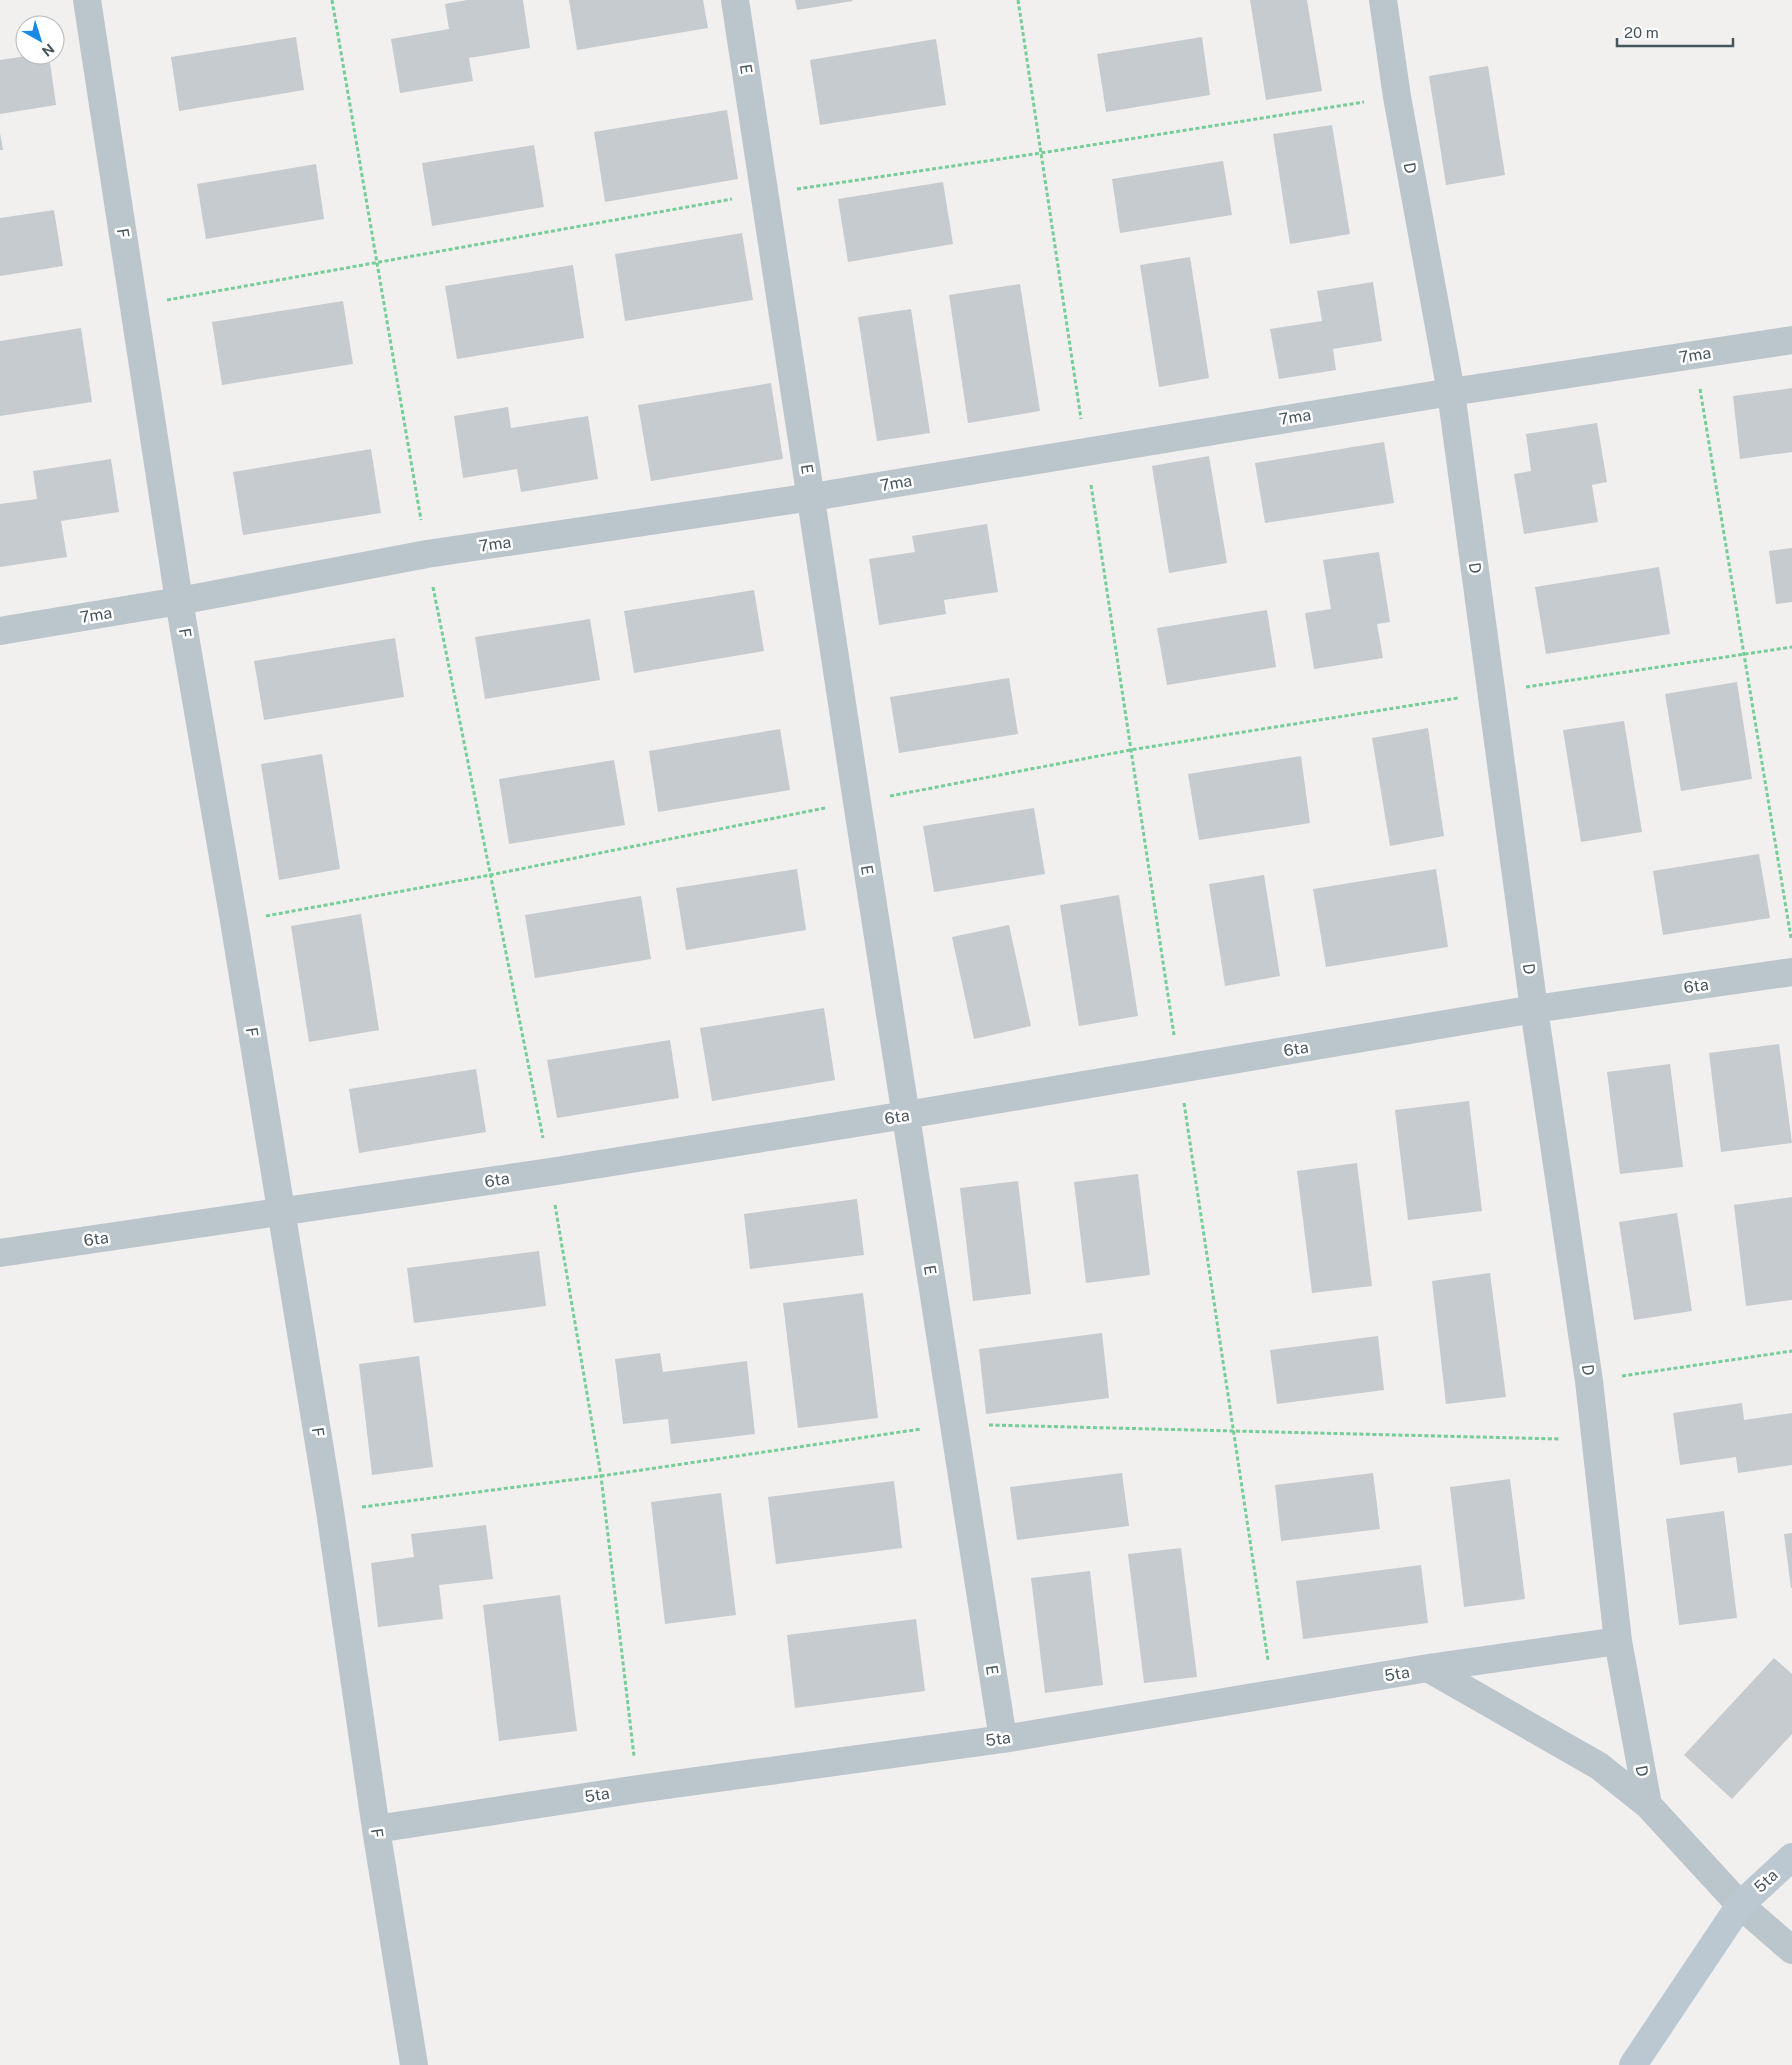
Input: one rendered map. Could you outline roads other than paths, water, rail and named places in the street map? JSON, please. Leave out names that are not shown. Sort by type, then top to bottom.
[{"type":"street","name":"F","points":[[87,0],[179,601],[234,922],[330,1511],[376,1829],[414,2065]]},
{"type":"street","name":"E","points":[[735,0],[1002,1739]]},
{"type":"street","name":"D","points":[[1383,0],[1397,97],[1451,392],[1534,1010],[1589,1381],[1618,1641],[1648,1805]]},
{"type":"street","name":"7ma","points":[[0,630],[179,601],[427,554],[812,497],[1451,392],[1792,340]]},
{"type":"street","name":"6ta","points":[[0,1254],[550,1172],[906,1115],[1534,1010],[1792,972]]},
{"type":"street","name":"5ta","points":[[376,1829],[638,1789],[1002,1739],[1428,1668],[1618,1641]]},
{"type":"street","points":[[1428,1668],[1598,1766],[1648,1805],[1740,1905],[1792,1950]]},
{"type":"street","name":"5ta","points":[[1633,2065],[1740,1905],[1792,1857]]}]
